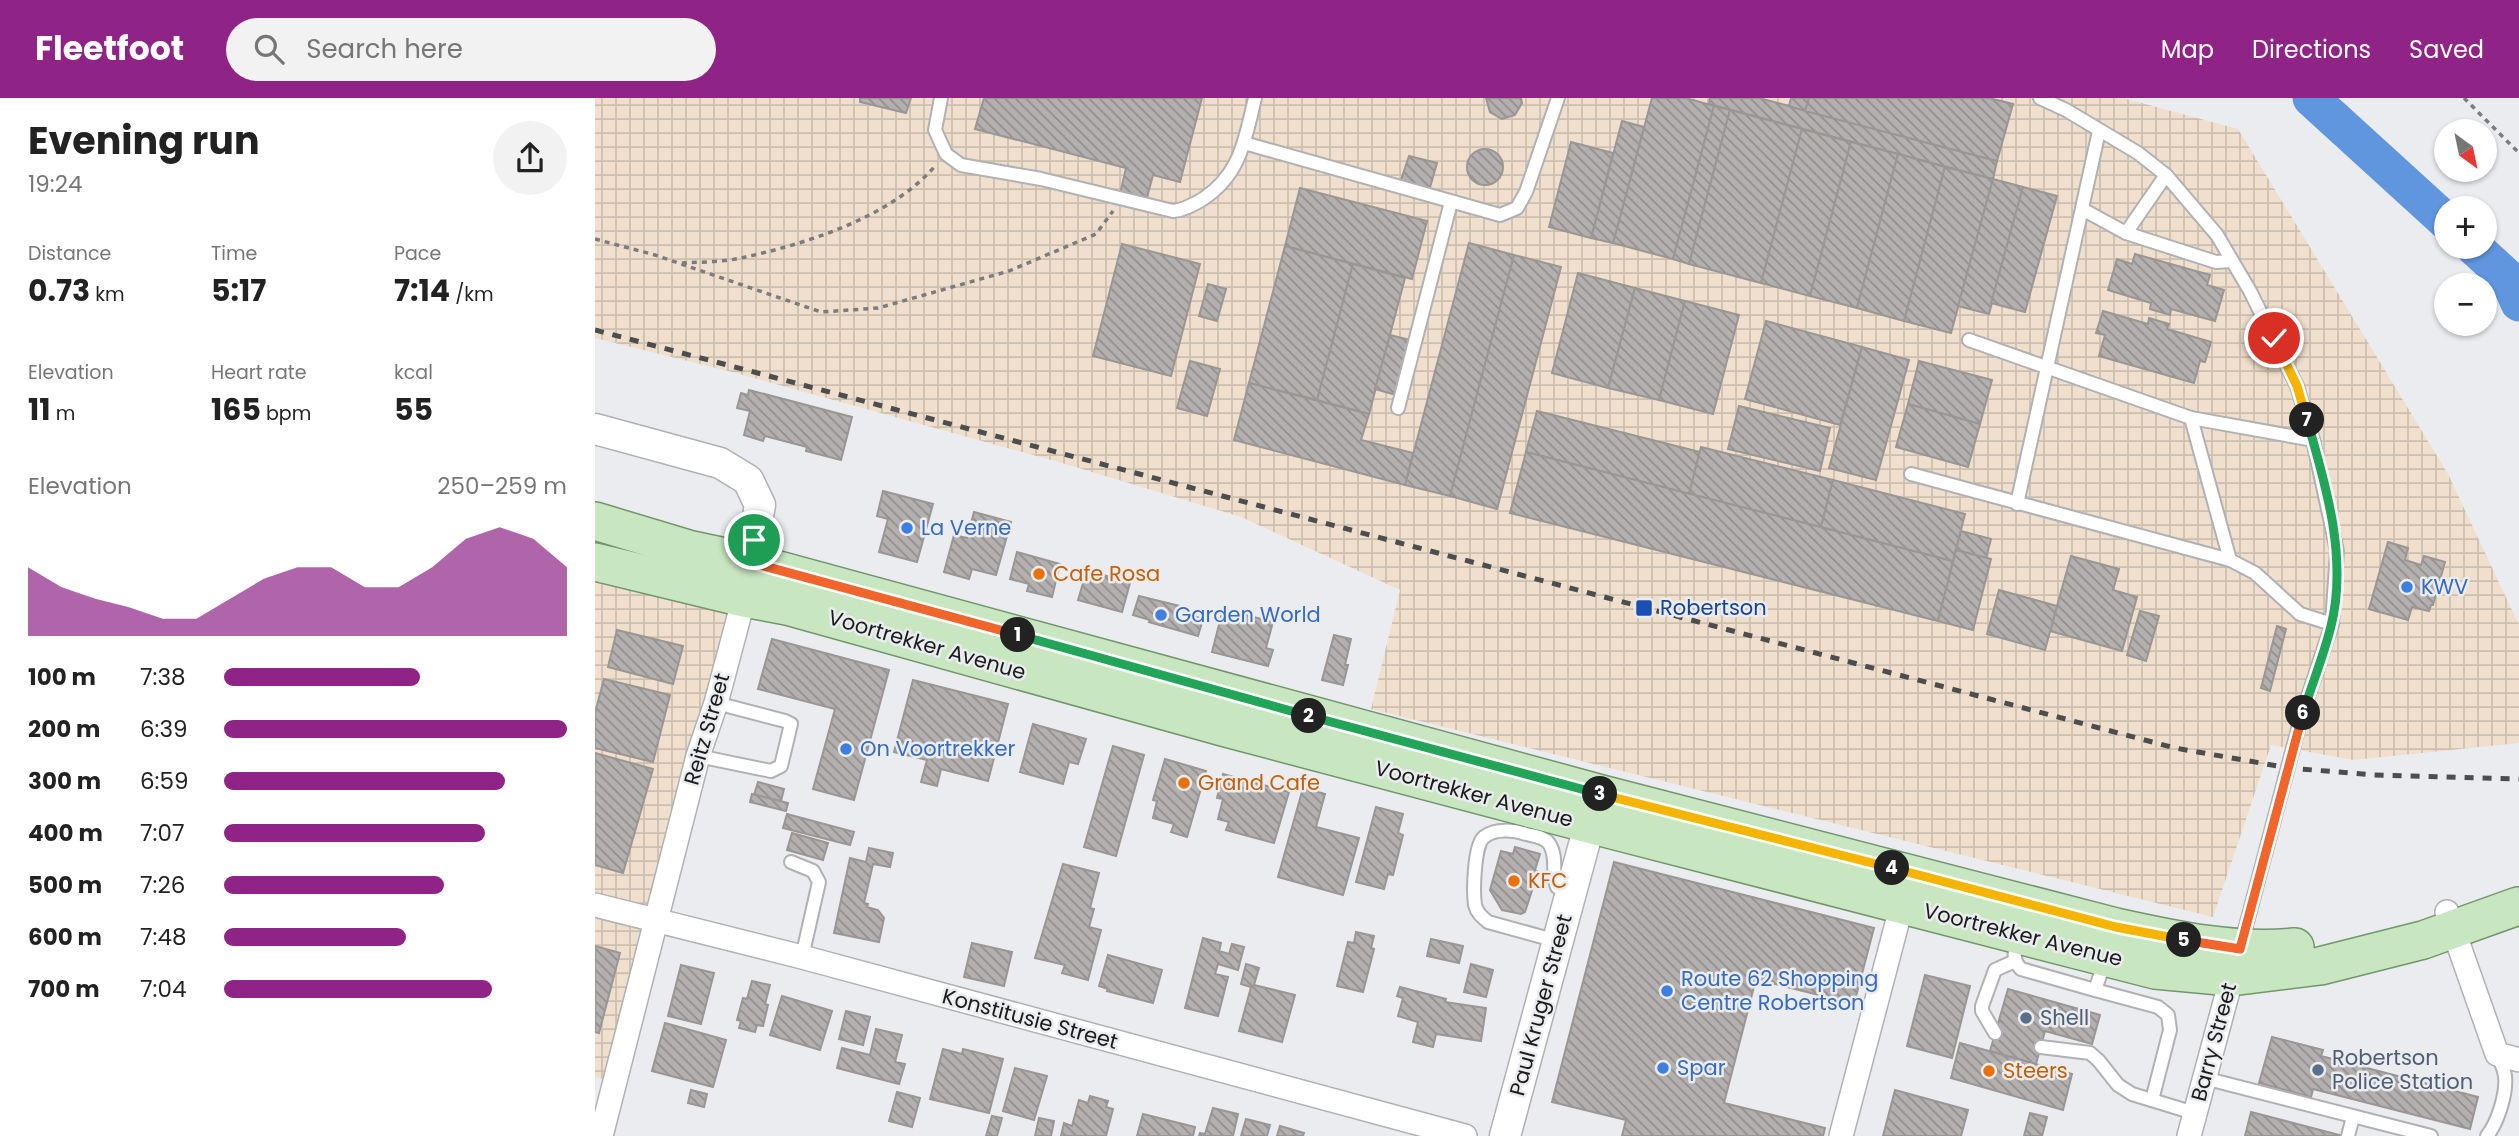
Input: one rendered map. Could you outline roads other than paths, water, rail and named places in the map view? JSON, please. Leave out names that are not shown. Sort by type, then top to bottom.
[{"type":"main road","name":"Voortrekker Avenue","points":[[595,521],[688,549],[749,562],[1594,809]]},
{"type":"main road","name":"Voortrekker Avenue","points":[[595,562],[787,606],[1226,728],[1594,809],[1906,888],[2116,927],[2163,938],[2236,963]]},
{"type":"main road","name":"Voortrekker Avenue","points":[[1906,888],[2017,947],[2106,956],[2155,970],[2236,963],[2267,950],[2450,921],[2518,905]]},
{"type":"street","name":"Reitz Street","points":[[595,429],[720,463],[748,480],[760,505],[744,598],[716,703],[698,756],[601,1136]]},
{"type":"street","name":"Paul Kruger Street","points":[[1505,1136],[1594,809]]},
{"type":"street","points":[[1841,1136],[1906,888]]},
{"type":"street","name":"Konstitusie Street","points":[[595,905],[802,957],[1465,1136]]},
{"type":"street","points":[[2450,921],[2508,1057]]},
{"type":"street","name":"Barry Street","points":[[2189,1136],[2236,963]]},
{"type":"lane","points":[[940,98],[935,130],[946,154],[961,165],[1041,179],[1173,211],[1191,206],[1221,186],[1237,162],[1255,98]]},
{"type":"lane","points":[[1244,143],[1500,215],[1517,208],[1527,192],[1558,98]]},
{"type":"lane","points":[[2041,98],[2139,153],[2166,175],[2217,235],[2250,291],[2297,386],[2313,440],[2337,551],[2332,624],[2301,718],[2236,963]]},
{"type":"lane","points":[[2017,504],[2099,131]]},
{"type":"lane","points":[[2126,233],[2166,175]]},
{"type":"lane","points":[[1398,408],[1451,202]]},
{"type":"lane","points":[[2082,209],[2126,233],[2216,262],[2231,261]]},
{"type":"lane","points":[[1969,340],[2191,418],[2313,440]]},
{"type":"lane","points":[[2191,418],[2230,560]]},
{"type":"lane","points":[[1912,474],[2230,560],[2256,573],[2300,614],[2332,624]]},
{"type":"lane","points":[[698,756],[771,771],[781,766],[791,724],[716,703]]},
{"type":"lane","points":[[1557,941],[1488,922],[1479,914],[1475,907],[1478,844],[1486,835],[1499,832],[1517,831],[1544,839],[1552,849],[1555,863],[1553,874],[1557,887],[1572,890]]},
{"type":"lane","points":[[791,862],[813,871],[819,882],[802,957]]},
{"type":"lane","points":[[2017,947],[2021,969],[2158,1007],[2168,1015],[2170,1030],[2152,1100]]},
{"type":"lane","points":[[1995,1033],[1982,1011],[1982,1006],[1996,970],[2017,947]]},
{"type":"lane","points":[[2095,990],[2106,956]]},
{"type":"lane","points":[[2041,1047],[2090,1054],[2119,1085],[2132,1094],[2194,1113]]},
{"type":"lane","points":[[2487,1136],[2493,1127],[2505,1085],[2508,1057]]},
{"type":"lane","points":[[2204,1078],[2431,1136]]},
{"type":"lane","points":[[2348,1136],[2353,1117]]},
{"type":"waterway","points":[[2311,98],[2434,210]]},
{"type":"waterway","points":[[2487,259],[2508,278],[2519,303]]},
{"type":"railway","points":[[595,330],[2175,748],[2289,768],[2374,775],[2519,779]]},
{"type":"place","name":"La Verne","points":[[907,528]]},
{"type":"place","name":"Cafe Rosa","points":[[1039,574]]},
{"type":"place","name":"KWV","points":[[2407,587]]},
{"type":"place","name":"Robertson","points":[[1644,608]]},
{"type":"place","name":"Garden World","points":[[1161,615]]},
{"type":"place","name":"On Voortrekker","points":[[846,749]]},
{"type":"place","name":"Grand Cafe","points":[[1184,783]]},
{"type":"place","name":"KFC","points":[[1514,881]]},
{"type":"place","name":"Route 62 Shopping Centre Robertson","points":[[1667,991]]},
{"type":"place","name":"Shell","points":[[2026,1018]]},
{"type":"place","name":"Spar","points":[[1663,1068]]},
{"type":"place","name":"Robertson Police Station","points":[[2318,1070]]},
{"type":"place","name":"Steers","points":[[1989,1071]]}]
